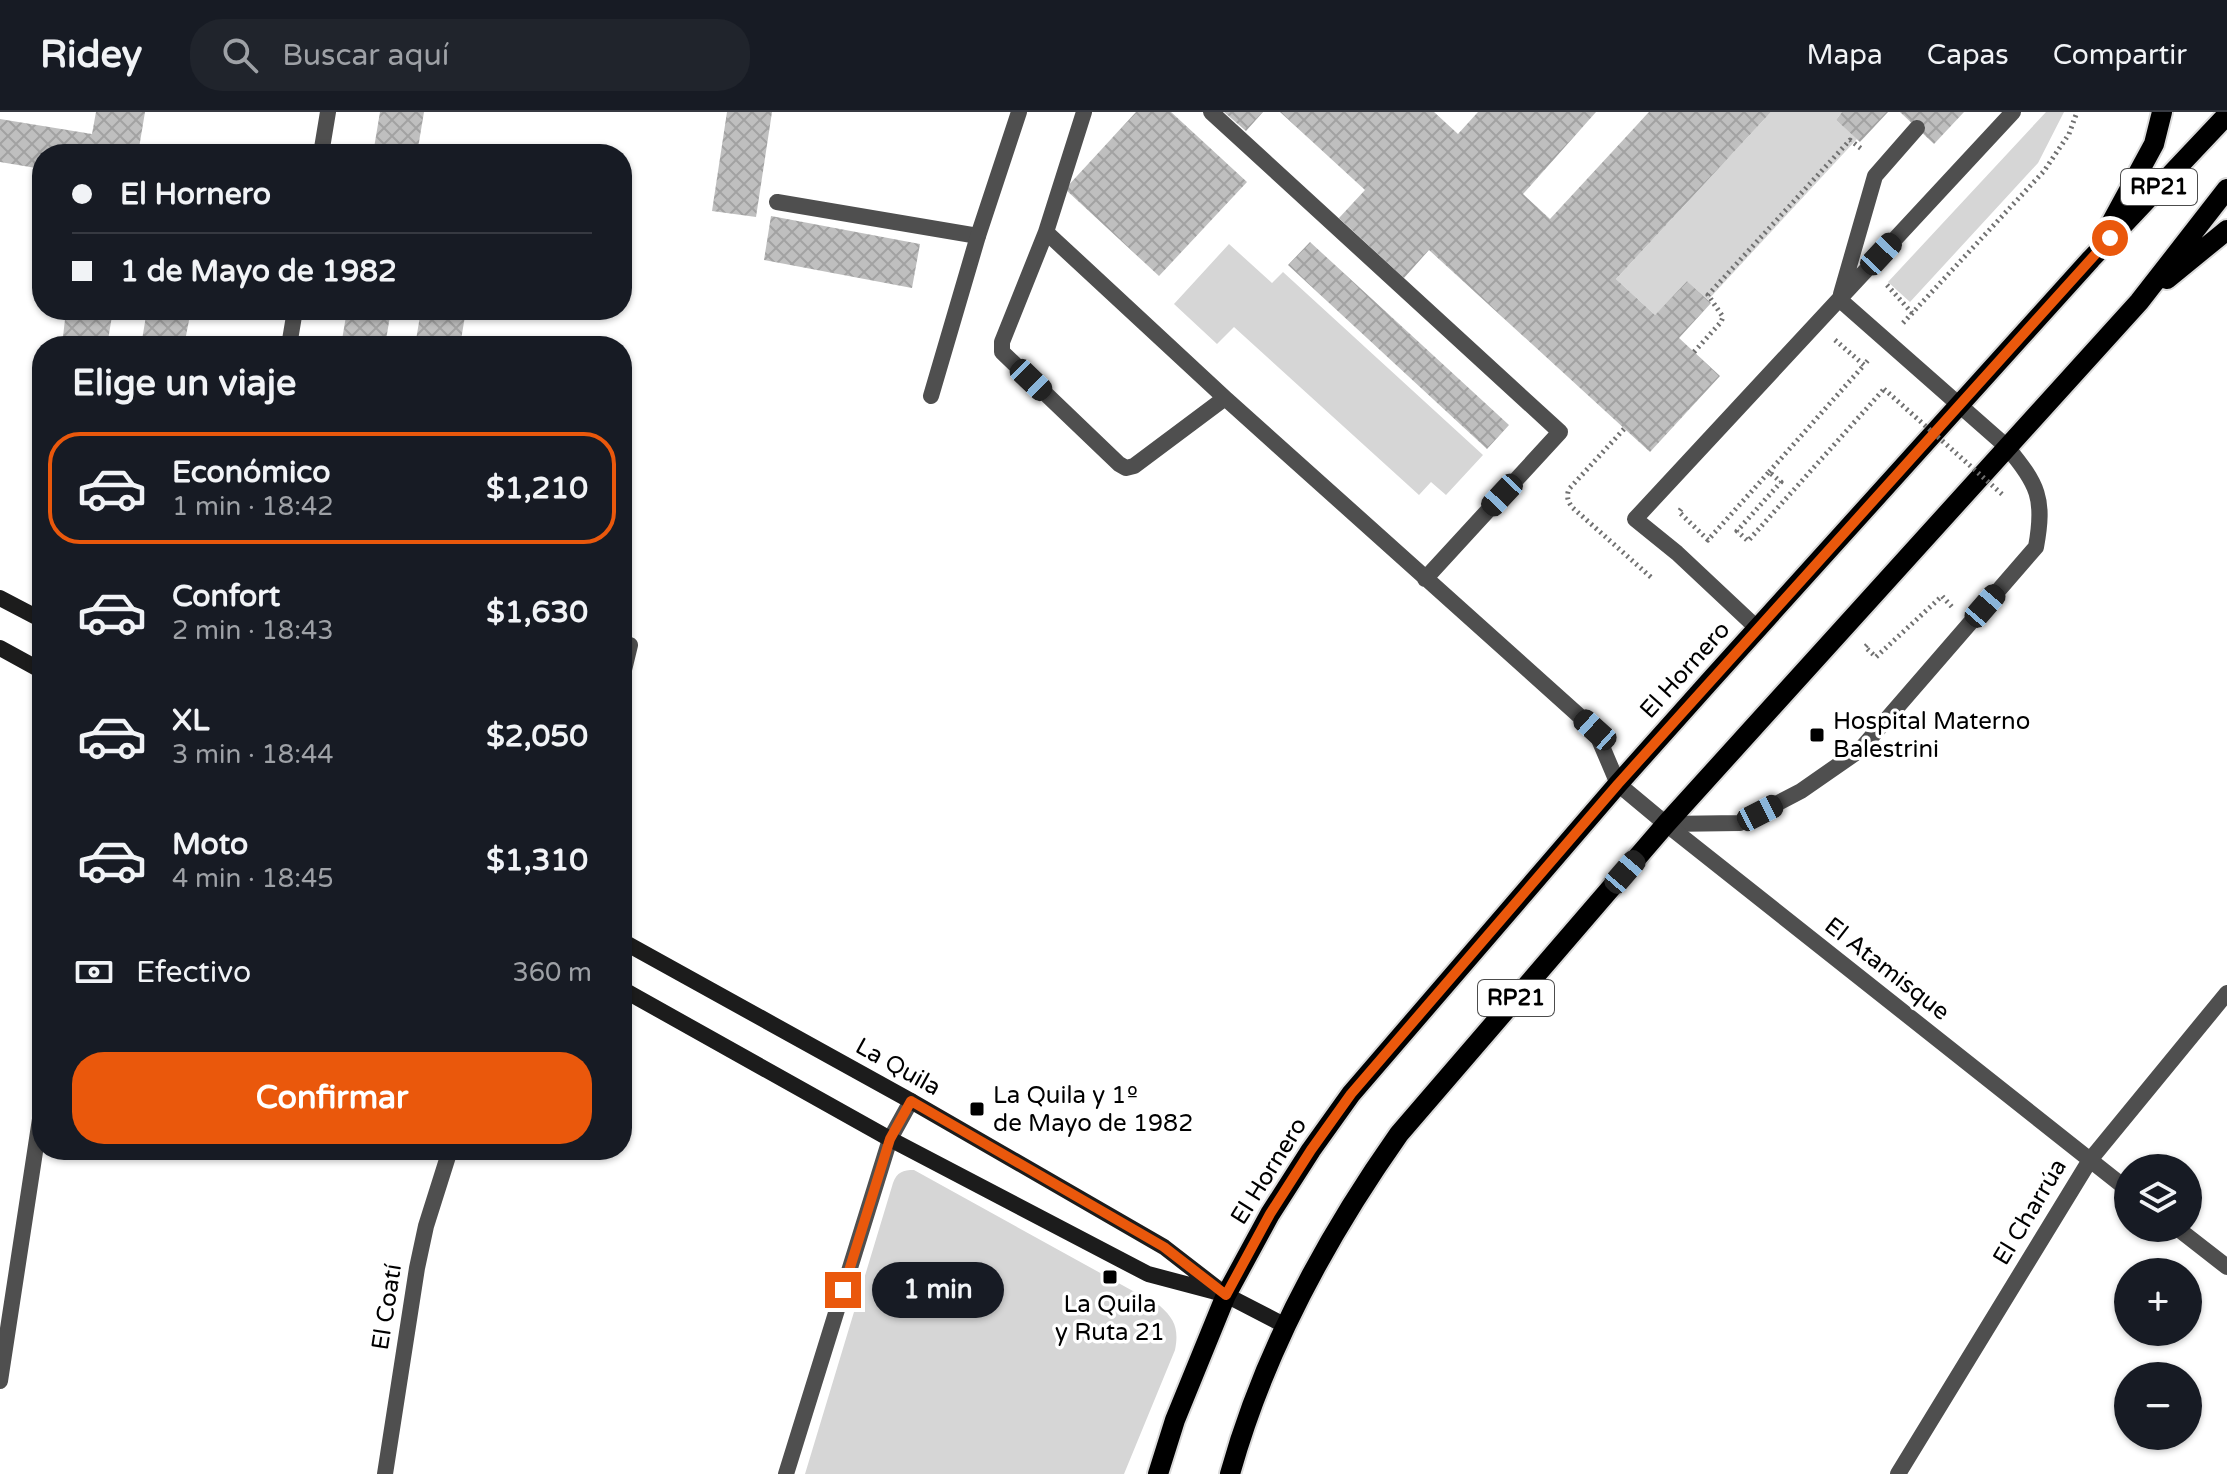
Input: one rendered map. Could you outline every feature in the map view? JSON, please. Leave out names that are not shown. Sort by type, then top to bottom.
[{"type":"main road","points":[[2091,259],[2154,144],[2162,112]]},
{"type":"main road","name":"El Hornero","points":[[1158,1474],[1175,1420],[1226,1295],[1270,1214],[1351,1094],[1618,784],[2091,259],[2227,115]]},
{"type":"main road","name":"RP21","points":[[1230,1474],[1238,1443],[1284,1325],[1326,1246],[1364,1183],[1399,1134],[1666,824],[2139,302],[2227,189]]},
{"type":"main road","points":[[2139,302],[2227,230]]},
{"type":"main road","points":[[0,598],[32,615]]},
{"type":"main road","points":[[0,648],[32,666]]},
{"type":"main road","name":"La Quila","points":[[632,947],[911,1101],[1164,1247],[1226,1295],[1284,1325]]},
{"type":"main road","name":"La Quila","points":[[632,995],[890,1139],[1148,1274],[1226,1295]]},
{"type":"street","points":[[323,144],[328,112]]},
{"type":"street","points":[[931,396],[978,236],[1019,112]]},
{"type":"street","points":[[1084,112],[1046,232],[1002,342],[1002,352],[1126,468],[1134,466],[1225,398]]},
{"type":"street","points":[[1211,112],[1560,432],[1425,579]]},
{"type":"street","points":[[1758,629],[1677,553],[1635,519],[2013,112]]},
{"type":"street","points":[[1839,299],[1875,176],[1917,128]]},
{"type":"street","points":[[777,202],[978,236]]},
{"type":"street","points":[[1046,232],[1225,398],[1595,730],[1618,784]]},
{"type":"street","points":[[1666,824],[1740,823],[1801,791],[1860,750],[2036,547],[2041,519],[2038,492],[2026,470],[2007,447],[1839,299]]},
{"type":"street","name":"El Atamisque","points":[[1618,784],[2114,1179]]},
{"type":"street","name":"El Charrúa","points":[[1898,1474],[2090,1160],[2227,993]]},
{"type":"street","points":[[786,1474],[890,1139],[911,1101]]},
{"type":"street","points":[[0,1381],[34,1160]]},
{"type":"street","name":"El Coatí","points":[[385,1474],[417,1268],[426,1226],[447,1160]]},
{"type":"street","points":[[2195,1242],[2227,1267]]},
{"type":"path","points":[[1694,352],[1723,317],[1708,295],[1850,140],[1863,151],[1871,151]]},
{"type":"path","points":[[1679,512],[1708,540],[1864,365]]},
{"type":"path","points":[[1769,472],[1781,482],[1737,531],[1748,541],[1884,389],[2003,495]]},
{"type":"path","points":[[1624,429],[1569,489],[1568,502],[1653,579]]},
{"type":"path","points":[[1876,657],[1942,596],[1968,626]]},
{"type":"shaded area","points":[[1771,112],[1842,112],[1836,120],[1857,139],[1708,300],[1687,281],[1655,315],[1616,279]]},
{"type":"shaded area","points":[[2046,112],[2064,112],[2038,163],[1910,302],[1888,282]]},
{"type":"shaded area","points":[[1229,244],[1272,283],[1283,272],[1483,455],[1446,495],[1431,482],[1419,495],[1234,327],[1217,344],[1174,304]]},
{"type":"shaded area","points":[[914,1170],[1160,1306],[1169,1316],[1175,1325],[1175,1350],[1124,1474],[805,1474],[893,1183],[901,1172]]},
{"type":"building","points":[[96,112],[145,112],[140,144],[32,144],[32,167],[0,162],[0,119],[92,134]]},
{"type":"building","points":[[380,112],[424,112],[419,144],[375,144]]},
{"type":"building","points":[[727,112],[772,112],[756,217],[712,211]]},
{"type":"building","points":[[1136,112],[1171,112],[1247,182],[1159,276],[1065,189]]},
{"type":"building","points":[[1224,112],[1263,112],[1246,131]]},
{"type":"building","points":[[1280,112],[1434,112],[1458,134],[1478,112],[1596,112],[1523,194],[1550,219],[1649,112],[1771,112],[1616,279],[1655,315],[1687,281],[1711,303],[1679,338],[1720,376],[1650,452],[1429,250],[1404,278],[1339,218],[1365,190]]},
{"type":"building","points":[[1842,112],[1888,112],[1860,142],[1836,120]]},
{"type":"building","points":[[1900,112],[1964,112],[1934,144]]},
{"type":"building","points":[[771,216],[920,244],[912,288],[764,260]]},
{"type":"building","points":[[1310,242],[1509,425],[1487,449],[1288,265]]},
{"type":"building","points":[[65,320],[111,320],[109,336],[63,336]]},
{"type":"building","points":[[145,320],[189,320],[186,336],[143,336]]},
{"type":"building","points":[[345,320],[389,320],[387,336],[343,336]]},
{"type":"building","points":[[419,320],[464,320],[462,336],[417,336]]},
{"type":"place","name":"Hospital Materno Balestrini","points":[[1817,735]]},
{"type":"place","name":"La Quila y 1º de Mayo de 1982","points":[[977,1109]]},
{"type":"place","name":"La Quila y Ruta 21","points":[[1110,1277]]},
{"type":"route","points":[[843,1290],[890,1139],[911,1101],[1164,1247],[1226,1295],[1270,1214],[1351,1094],[1618,784],[2110,238]]}]
